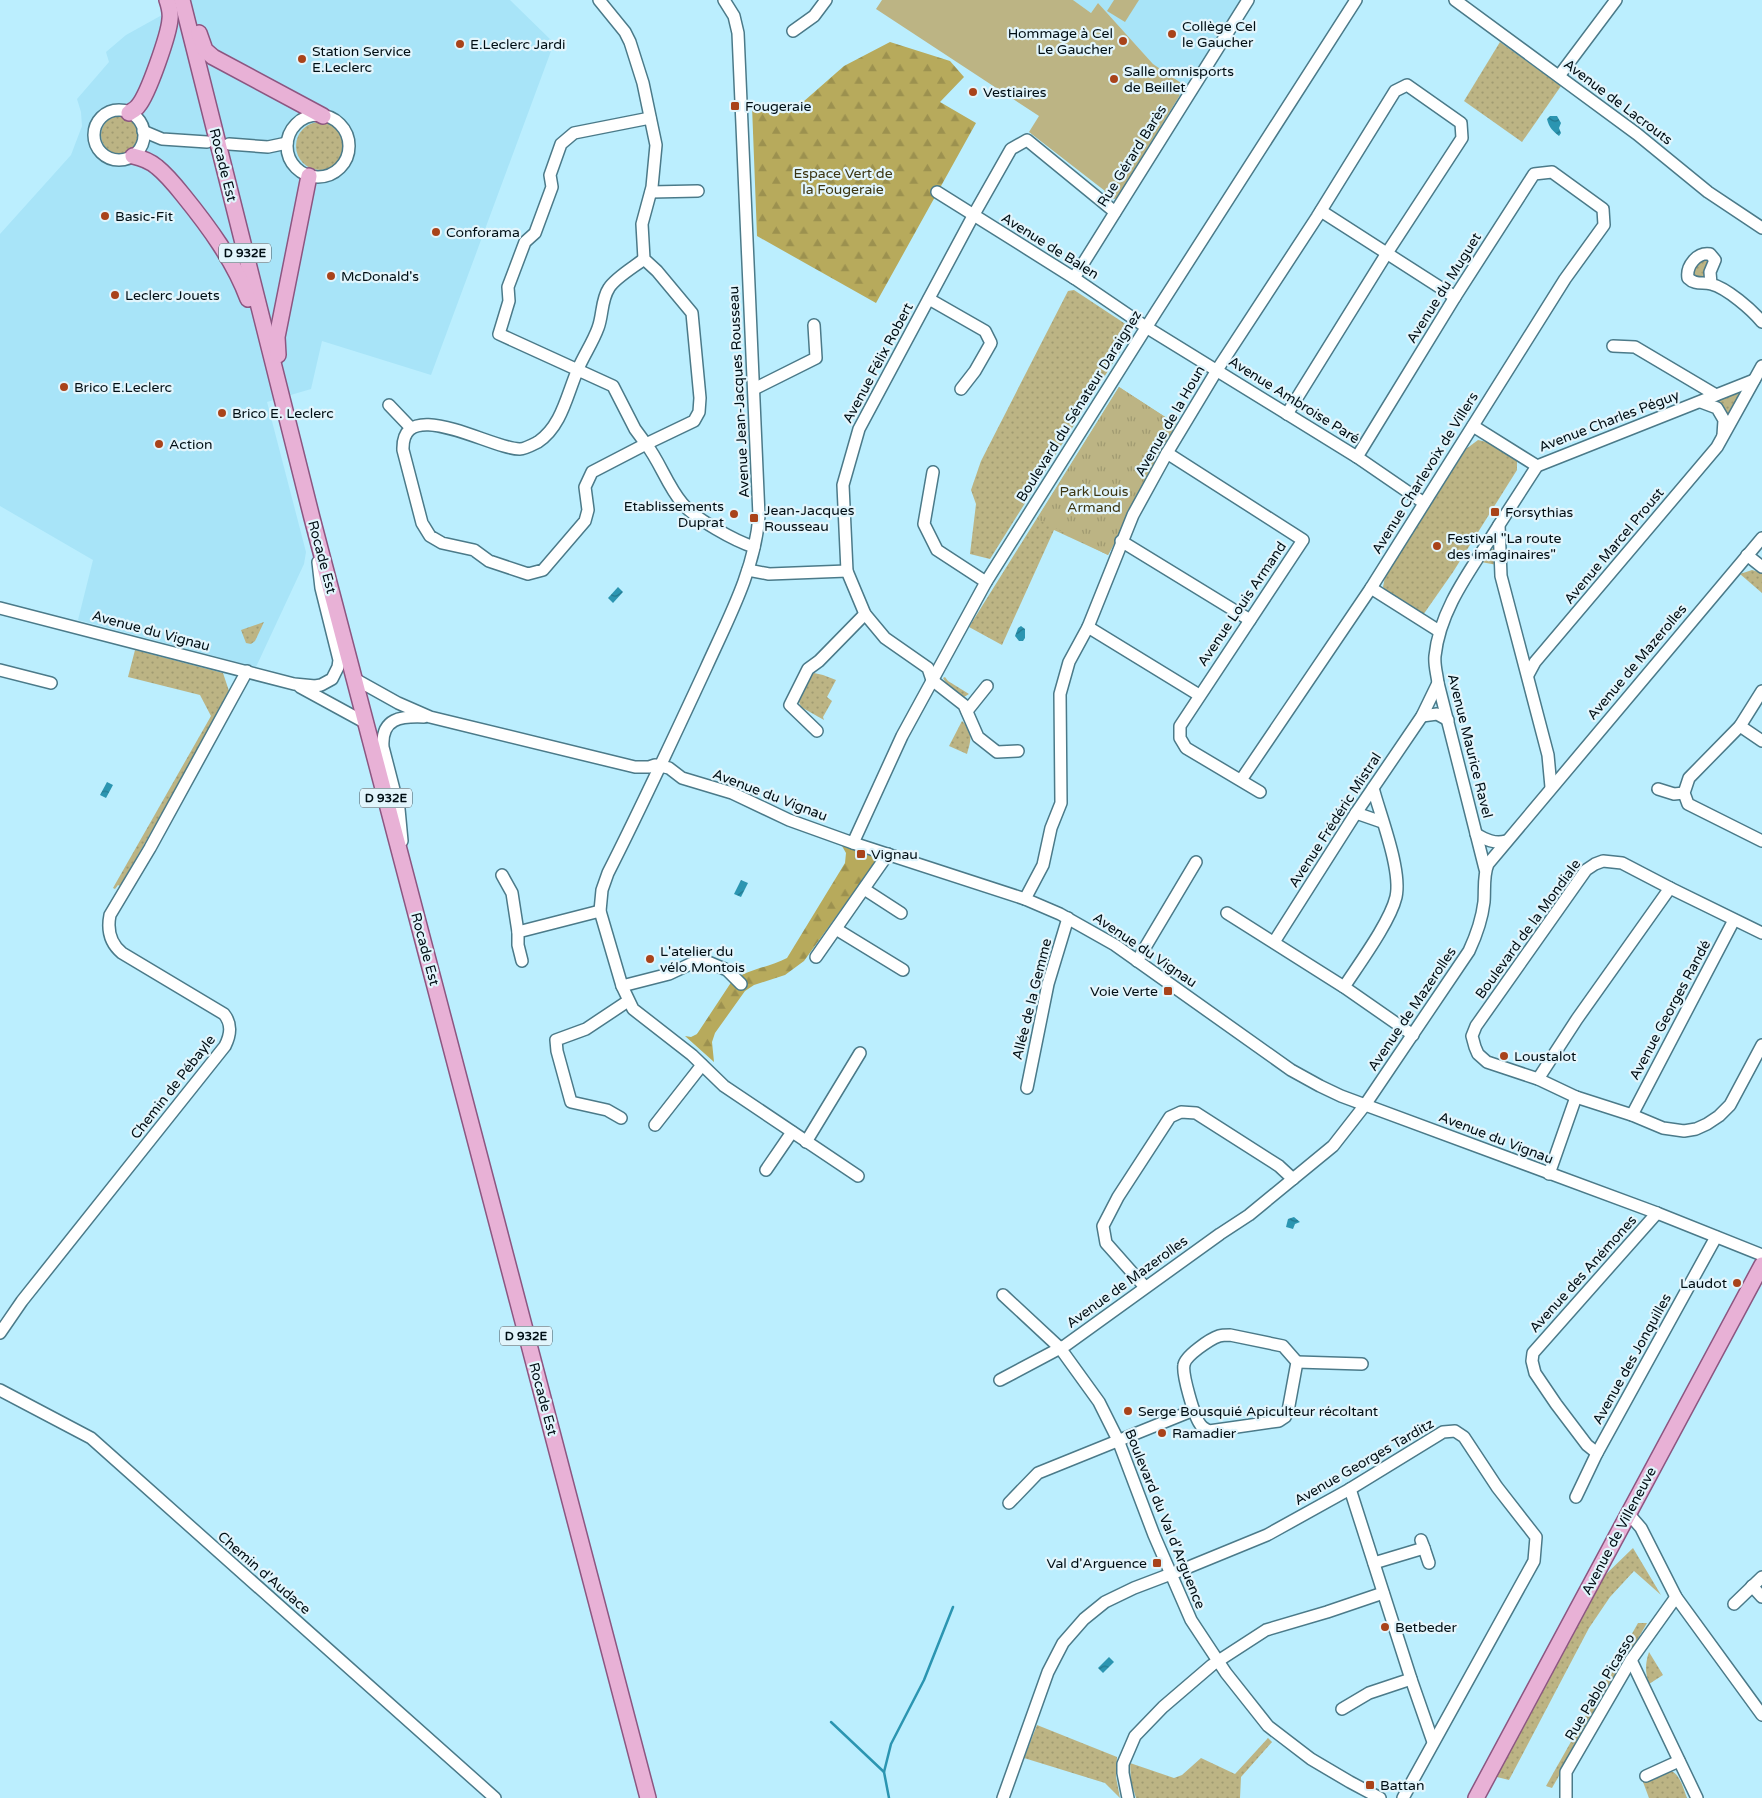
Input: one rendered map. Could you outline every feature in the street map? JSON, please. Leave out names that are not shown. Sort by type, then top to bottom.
[{"type":"main road","points":[[129,113],[138,107],[142,100],[160,58],[170,21],[167,0]]},
{"type":"main road","name":"Rocade Est","points":[[172,0],[207,98]]},
{"type":"main road","name":"Rocade Est","points":[[182,0],[310,510],[648,1798]]},
{"type":"main road","points":[[188,0],[202,43],[209,54],[323,116]]},
{"type":"main road","points":[[138,150],[144,159],[156,166],[169,178],[193,207],[242,280],[250,302],[272,383],[284,406]]},
{"type":"main road","points":[[309,176],[276,345],[305,465],[310,510]]},
{"type":"main road","name":"Avenue de Villeneuve","points":[[1476,1798],[1762,1265]]},
{"type":"street","points":[[599,0],[625,32],[643,83],[656,145],[651,192],[642,224],[644,259],[657,271],[692,313],[700,398],[699,412],[694,421],[592,472],[585,487],[588,510],[585,521],[542,570],[528,574],[489,561],[474,550],[442,543],[430,536],[422,523],[403,450],[404,438],[411,428],[423,424],[434,424],[521,449],[538,441],[555,424],[577,370],[598,329],[604,298],[609,287],[644,259]]},
{"type":"street","name":"Avenue Jean-Jacques Rousseau","points":[[600,911],[602,890],[608,873],[662,766],[734,609],[748,570],[758,533],[754,389],[738,33],[734,16],[726,0]]},
{"type":"street","points":[[793,31],[814,16],[826,0]]},
{"type":"street","name":"Rue Gérard Barès","points":[[1074,278],[1248,0]]},
{"type":"street","name":"Boulevard du Sénateur Daraignez","points":[[853,842],[902,736],[986,582],[1146,327],[1356,0]]},
{"type":"street","name":"Avenue de Lacrouts","points":[[1455,0],[1637,134],[1708,192],[1762,228]]},
{"type":"street","points":[[1559,76],[1616,0]]},
{"type":"street","name":"Avenue de la Houn","points":[[1025,899],[1043,865],[1051,828],[1061,802],[1060,694],[1069,662],[1088,627],[1133,515],[1167,453],[1217,370],[1395,91],[1407,85],[1462,123],[1462,138],[1387,254]]},
{"type":"street","points":[[138,150],[143,131],[138,120],[129,113],[117,111],[105,115],[97,125],[94,137],[98,149],[108,157],[122,160],[162,139]]},
{"type":"street","points":[[315,115],[323,116],[331,118],[344,129],[347,137],[348,152],[343,164],[330,175],[320,177],[309,176],[296,169],[288,156],[287,143],[289,135],[299,121],[315,115]]},
{"type":"street","points":[[650,118],[574,133],[561,144],[550,174],[552,187],[549,196],[535,234],[525,242],[508,288],[509,301],[499,334],[613,386],[635,429],[656,457],[682,504],[711,526],[742,543],[754,547]]},
{"type":"street","points":[[143,131],[162,139],[207,142]]},
{"type":"street","name":"Avenue Félix Robert","points":[[967,710],[964,705],[932,680],[928,668],[885,638],[865,614],[847,571],[843,485],[856,434],[1011,149],[1026,140],[1114,212]]},
{"type":"street","points":[[229,144],[268,147],[287,143]]},
{"type":"street","points":[[268,147],[288,156]]},
{"type":"street","name":"Avenue du Muguet","points":[[1357,457],[1455,297],[1534,174],[1552,172],[1573,188]]},
{"type":"street","name":"Avenue Charlevoix de Villers","points":[[1241,780],[1371,588],[1565,279],[1604,225],[1603,209],[1573,188]]},
{"type":"street","points":[[651,192],[698,190]]},
{"type":"street","name":"Avenue de Balen","points":[[937,192],[1074,278],[1146,327]]},
{"type":"street","points":[[1320,211],[1455,297]]},
{"type":"street","points":[[1287,414],[1387,254]]},
{"type":"street","points":[[1711,284],[1736,298],[1754,312],[1762,322]]},
{"type":"street","points":[[929,299],[986,331],[991,343],[976,371],[961,389]]},
{"type":"street","points":[[754,389],[816,358],[814,325]]},
{"type":"street","name":"Avenue Ambroise Paré","points":[[1146,327],[1357,457],[1424,503]]},
{"type":"street","points":[[1613,346],[1635,347],[1716,395]]},
{"type":"street","name":"Avenue Marcel Proust","points":[[1528,675],[1543,652],[1717,448],[1762,366]]},
{"type":"street","name":"Avenue Charles Péguy","points":[[1499,525],[1537,466],[1754,380]]},
{"type":"street","points":[[1701,402],[1717,408],[1724,420],[1723,437]]},
{"type":"street","points":[[389,405],[411,428]]},
{"type":"street","points":[[1473,426],[1537,466]]},
{"type":"street","name":"Avenue Louis Armand","points":[[1167,453],[1303,540],[1180,726],[1180,738],[1186,748],[1241,780]]},
{"type":"street","points":[[933,472],[924,524],[937,550],[986,582]]},
{"type":"street","points":[[294,684],[315,686],[326,682],[335,674],[339,660],[321,588],[310,510]]},
{"type":"street","points":[[1499,525],[1501,576],[1548,755],[1551,786]]},
{"type":"street","name":"Avenue Maurice Ravel","points":[[1485,870],[1438,683],[1435,658],[1439,631],[1449,606],[1499,525]]},
{"type":"street","name":"Avenue de Mazerolles","points":[[1000,1380],[1060,1348],[1249,1216],[1333,1146],[1365,1105],[1469,951],[1475,938],[1484,905],[1485,870],[1551,786],[1762,538]]},
{"type":"street","points":[[1121,541],[1250,620]]},
{"type":"street","points":[[1747,555],[1762,567]]},
{"type":"street","points":[[748,570],[769,574],[847,571]]},
{"type":"street","points":[[1371,588],[1439,631]]},
{"type":"street","name":"Avenue du Vignau","points":[[0,608],[294,684]]},
{"type":"street","points":[[816,731],[790,705],[808,669],[819,662],[865,614]]},
{"type":"street","points":[[1088,627],[1200,695]]},
{"type":"street","points":[[1520,645],[1533,651],[1543,652]]},
{"type":"street","points":[[0,670],[51,683]]},
{"type":"street","name":"Chemin de Pébayle","points":[[0,1332],[22,1301],[225,1046],[228,1039],[230,1026],[224,1014],[122,954],[112,942],[108,923],[114,907],[150,848],[247,671]]},
{"type":"street","points":[[355,679],[398,703],[430,717],[635,767],[662,766]]},
{"type":"street","name":"Avenue Frédéric Mistral","points":[[1274,942],[1356,812],[1422,716],[1438,683]]},
{"type":"street","points":[[294,684],[366,723]]},
{"type":"street","points":[[987,686],[967,710],[978,737],[996,752],[1018,751]]},
{"type":"street","points":[[1762,691],[1740,726],[1689,778],[1684,793],[1688,804],[1762,841]]},
{"type":"street","points":[[1422,716],[1437,714],[1448,720]]},
{"type":"street","points":[[406,873],[398,809],[382,739],[388,727],[399,718],[430,717]]},
{"type":"street","points":[[1740,726],[1762,741]]},
{"type":"street","points":[[1548,755],[1553,761],[1570,765]]},
{"type":"street","name":"Avenue du Vignau","points":[[662,766],[669,768],[682,778],[732,794],[789,820],[1025,899],[1068,918],[1097,934],[1292,1070],[1320,1086],[1365,1105],[1657,1213],[1762,1255]]},
{"type":"street","points":[[1241,780],[1260,792]]},
{"type":"street","points":[[1344,987],[1388,918],[1396,896],[1397,873],[1372,788]]},
{"type":"street","points":[[1658,789],[1674,794],[1684,793]]},
{"type":"street","points":[[1356,812],[1382,822]]},
{"type":"street","points":[[1476,834],[1490,841],[1499,843],[1506,841]]},
{"type":"street","points":[[816,957],[888,854]]},
{"type":"street","name":"Boulevard de la Mondiale","points":[[1762,933],[1622,863],[1603,861],[1586,870],[1476,1026],[1472,1036],[1478,1054],[1486,1062],[1538,1079],[1576,1097],[1632,1115],[1663,1128],[1684,1130],[1696,1129],[1706,1124],[1719,1116],[1730,1105],[1762,1045]]},
{"type":"street","points":[[1137,961],[1196,862]]},
{"type":"street","points":[[502,875],[512,892],[518,945],[522,961]]},
{"type":"street","points":[[1538,1079],[1577,1019],[1670,888]]},
{"type":"street","points":[[864,889],[901,913]]},
{"type":"street","points":[[518,932],[600,911],[622,986],[633,1009],[702,1065],[724,1086],[858,1176]]},
{"type":"street","points":[[1227,913],[1344,987],[1413,1035]]},
{"type":"street","name":"Allée de la Gemme","points":[[1027,1088],[1048,984],[1068,918]]},
{"type":"street","name":"Avenue Georges Randé","points":[[1632,1115],[1734,920]]},
{"type":"street","points":[[836,928],[903,970]]},
{"type":"street","points":[[622,986],[669,974],[701,959],[727,970],[741,984]]},
{"type":"street","points":[[621,1118],[607,1110],[571,1102],[556,1051],[556,1040],[586,1029],[628,1001]]},
{"type":"street","points":[[806,1142],[860,1053]]},
{"type":"street","points":[[654,1126],[702,1065]]},
{"type":"street","points":[[1549,1174],[1576,1097]]},
{"type":"street","points":[[1145,1287],[1106,1243],[1103,1226],[1118,1196],[1170,1117],[1181,1112],[1196,1113],[1279,1166],[1293,1179]]},
{"type":"street","points":[[766,1170],[792,1132]]},
{"type":"street","name":"Avenue des Anémones","points":[[1597,1453],[1587,1445],[1535,1374],[1532,1361],[1533,1353],[1657,1213]]},
{"type":"street","name":"Avenue des Jonquilles","points":[[1576,1497],[1597,1453],[1716,1237]]},
{"type":"street","name":"Boulevard du Val d'Arguence","points":[[1003,1295],[1060,1348],[1099,1402],[1118,1440],[1191,1620],[1218,1662],[1268,1726],[1312,1759],[1380,1798]]},
{"type":"street","points":[[1297,1362],[1288,1411],[1285,1417],[1279,1421],[1209,1431],[1200,1425],[1194,1410],[1184,1365],[1187,1356],[1219,1336],[1230,1335],[1283,1346],[1297,1362],[1362,1364]]},
{"type":"street","name":"Chemin d'Audace","points":[[0,1390],[91,1438],[494,1798]]},
{"type":"street","points":[[1009,1503],[1038,1473],[1194,1410]]},
{"type":"street","name":"Avenue Georges Tarditz","points":[[1003,1798],[1048,1672],[1063,1643],[1084,1619],[1104,1602],[1266,1535],[1350,1489],[1443,1432],[1455,1431],[1464,1437],[1497,1487],[1536,1537],[1534,1561],[1403,1798]]},
{"type":"street","points":[[1350,1489],[1433,1742]]},
{"type":"street","points":[[1628,1513],[1641,1528],[1676,1597],[1762,1715]]},
{"type":"street","points":[[1374,1563],[1423,1544],[1428,1564]]},
{"type":"street","points":[[1734,1604],[1762,1577]]},
{"type":"street","points":[[1752,1586],[1762,1597]]},
{"type":"street","points":[[1128,1798],[1123,1764],[1135,1736],[1162,1707],[1218,1662],[1266,1630],[1383,1593]]},
{"type":"street","name":"Rue Pablo Picasso","points":[[1566,1798],[1566,1772],[1631,1660],[1676,1597]]},
{"type":"street","points":[[1631,1660],[1697,1798]]},
{"type":"street","points":[[1342,1709],[1369,1693],[1411,1679]]},
{"type":"street","points":[[1646,1776],[1679,1761]]},
{"type":"shaded area","points":[[189,0],[510,0],[554,43],[431,375],[322,341],[311,389],[267,402],[306,552],[304,564],[256,667],[78,620],[93,560],[0,506],[0,234],[71,155],[82,126],[81,112],[77,99],[109,62],[106,52],[126,35]]},
{"type":"shaded area","name":"Collège Cel le Gaucher","points":[[1073,0],[1240,0],[1180,95],[1174,92],[1180,83],[1153,64],[1098,3],[1091,13]]},
{"type":"green space","points":[[882,0],[1073,0],[1091,13],[1098,3],[1153,64],[1181,83],[1175,92],[1180,95],[1117,198],[1105,198],[1102,195],[1105,191],[1029,132],[1039,116],[876,9]]},
{"type":"green space","points":[[1114,0],[1139,0],[1125,22],[1107,11]]},
{"type":"green space","name":"Espace Vert de la Fougeraie","points":[[890,42],[950,61],[964,77],[940,102],[976,123],[876,303],[757,236],[752,106],[803,102],[844,66]]},
{"type":"green space","points":[[1500,42],[1561,86],[1522,142],[1464,101]]},
{"type":"green space","points":[[120,116],[133,122],[139,135],[133,148],[120,154],[107,148],[101,135],[107,122]]},
{"type":"green space","points":[[320,122],[329,124],[337,129],[342,137],[344,146],[342,155],[337,163],[329,168],[320,170],[311,168],[303,163],[298,155],[296,146],[298,137],[303,129],[311,124]]},
{"type":"green space","points":[[1699,258],[1711,258],[1708,281],[1690,277]]},
{"type":"green space","points":[[1074,290],[1127,325],[1130,329],[1128,339],[990,559],[970,554],[976,504],[971,490],[981,461],[1068,291]]},
{"type":"green space","name":"Park Louis Armand","points":[[1119,387],[1176,424],[1108,555],[1054,530],[1002,645],[969,627]]},
{"type":"green space","name":"Park Louis Armand","points":[[1119,387],[1176,424],[1108,555],[1037,519]]},
{"type":"green space","points":[[1744,388],[1730,415],[1728,414],[1718,401],[1718,398]]},
{"type":"green space","points":[[1478,440],[1487,442],[1517,461],[1517,470],[1453,572],[1423,615],[1391,597],[1383,587],[1385,577],[1466,449]]},
{"type":"green space","points":[[1490,549],[1494,549],[1497,553],[1497,565],[1481,562]]},
{"type":"green space","points":[[1752,570],[1762,573],[1762,593],[1740,574]]},
{"type":"green space","points":[[264,622],[255,641],[251,644],[246,643],[241,630]]},
{"type":"green space","points":[[135,650],[223,673],[229,691],[172,796],[120,886],[118,885],[115,889],[113,888],[211,716],[200,695],[128,677]]},
{"type":"green space","points":[[814,673],[836,680],[827,697],[832,701],[823,717],[824,720],[801,707],[798,699],[807,678]]},
{"type":"green space","points":[[945,677],[948,681],[969,694],[964,697],[955,692],[943,678]]},
{"type":"green space","points":[[962,721],[971,736],[967,754],[949,746]]},
{"type":"green space","points":[[842,846],[879,857],[804,961],[785,975],[754,985],[745,991],[715,1033],[712,1042],[714,1062],[685,1036],[691,1037],[697,1034],[732,981],[787,958],[845,863],[846,853]]},
{"type":"green space","points":[[1633,1548],[1661,1595],[1634,1571],[1610,1597],[1589,1628],[1509,1780],[1493,1776],[1601,1579]]},
{"type":"green space","points":[[1638,1623],[1647,1623],[1552,1788],[1546,1786]]},
{"type":"green space","points":[[1649,1652],[1663,1675],[1649,1684],[1646,1668]]},
{"type":"green space","points":[[1037,1725],[1117,1757],[1116,1777],[1120,1798],[1105,1783],[1024,1758]]},
{"type":"green space","points":[[1268,1738],[1272,1742],[1241,1777],[1240,1798],[1136,1798],[1131,1782],[1130,1763],[1174,1778],[1182,1775],[1201,1758],[1235,1774]]},
{"type":"green space","points":[[1668,1770],[1678,1777],[1687,1798],[1649,1798],[1643,1782]]},
{"type":"water","points":[[1550,116],[1557,116],[1561,123],[1559,128],[1561,133],[1559,136],[1549,125],[1547,119]]},
{"type":"water","points":[[618,587],[623,592],[613,603],[608,598]]},
{"type":"water","points":[[1021,626],[1025,629],[1025,638],[1023,641],[1019,641],[1015,636],[1018,628]]},
{"type":"water","points":[[107,782],[113,785],[106,798],[100,795]]},
{"type":"water","points":[[741,880],[748,883],[741,897],[734,894]]},
{"type":"water","points":[[1294,1217],[1300,1222],[1295,1224],[1293,1229],[1286,1227],[1288,1219]]},
{"type":"water","points":[[1109,1657],[1114,1662],[1103,1673],[1098,1668]]},
{"type":"waterway","points":[[889,1798],[884,1772],[891,1744],[924,1680],[953,1607]]},
{"type":"waterway","points":[[831,1722],[884,1772]]},
{"type":"place","name":"Collège Cel le Gaucher","points":[[1172,34]]},
{"type":"place","name":"Hommage à Cel Le Gaucher","points":[[1123,41]]},
{"type":"place","name":"E.Leclerc Jardi","points":[[460,44]]},
{"type":"place","name":"Station Service E.Leclerc","points":[[302,59]]},
{"type":"place","name":"Salle omnisports de Beillet","points":[[1114,79]]},
{"type":"place","name":"Vestiaires","points":[[973,92]]},
{"type":"place","name":"Fougeraie","points":[[735,106]]},
{"type":"place","name":"Basic-Fit","points":[[105,216]]},
{"type":"place","name":"Conforama","points":[[436,232]]},
{"type":"place","name":"McDonald's","points":[[331,276]]},
{"type":"place","name":"Leclerc Jouets","points":[[115,295]]},
{"type":"place","name":"Brico E.Leclerc","points":[[64,387]]},
{"type":"place","name":"Brico E. Leclerc","points":[[222,413]]},
{"type":"place","name":"Action","points":[[159,444]]},
{"type":"place","name":"Forsythias","points":[[1495,512]]},
{"type":"place","name":"Etablissements Duprat","points":[[734,514]]},
{"type":"place","name":"Jean-Jacques Rousseau","points":[[754,518]]},
{"type":"place","name":"Festival \"La route des imaginaires\"","points":[[1437,546]]},
{"type":"place","name":"Vignau","points":[[861,854]]},
{"type":"place","name":"L'atelier du vélo Montois","points":[[650,959]]},
{"type":"place","name":"Voie Verte","points":[[1168,991]]},
{"type":"place","name":"Loustalot","points":[[1504,1056]]},
{"type":"place","name":"Laudot","points":[[1737,1283]]},
{"type":"place","name":"Serge Bousquié Apiculteur récoltant","points":[[1128,1411]]},
{"type":"place","name":"Ramadier","points":[[1162,1433]]},
{"type":"place","name":"Val d'Arguence","points":[[1157,1563]]},
{"type":"place","name":"Betbeder","points":[[1385,1627]]},
{"type":"place","name":"Battan","points":[[1370,1785]]}]
